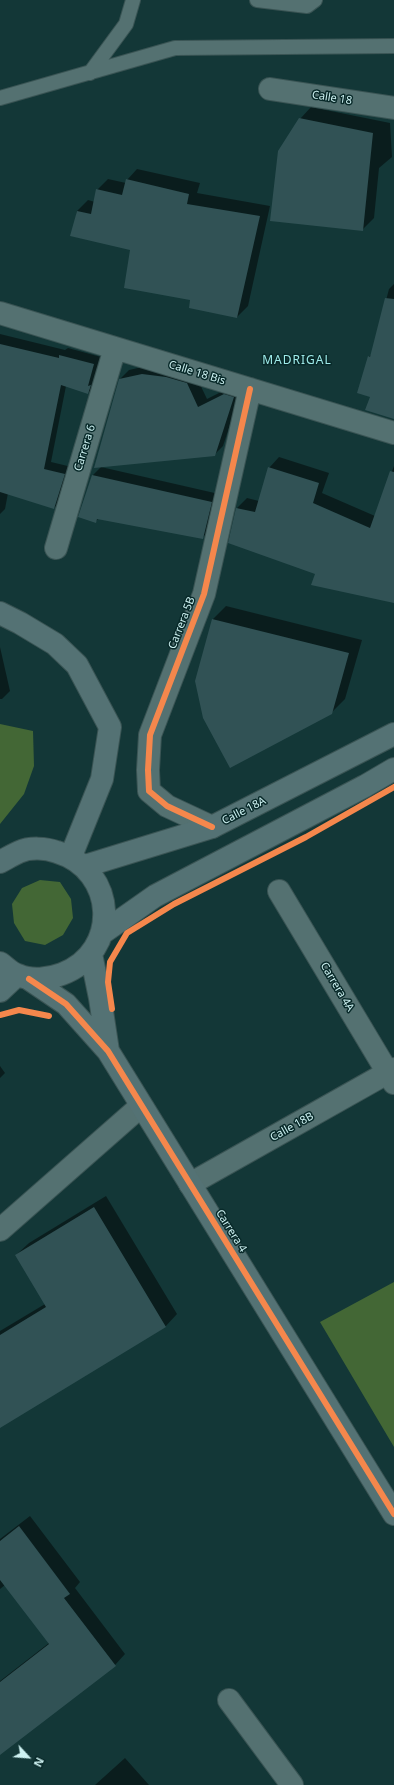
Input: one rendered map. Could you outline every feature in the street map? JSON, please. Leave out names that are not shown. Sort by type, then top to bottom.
[{"type":"street","name":"Calle 18","points":[[270,89],[394,108]]},
{"type":"street","name":"Calle 18 Bis","points":[[0,313],[394,433]]},
{"type":"street","name":"Carrera 6","points":[[56,548],[115,348]]},
{"type":"street","name":"Carrera 5B","points":[[212,827],[167,806],[150,791],[148,770],[150,735],[204,594],[250,389]]},
{"type":"street","points":[[0,613],[55,644],[77,665],[110,727],[102,779],[78,861]]},
{"type":"street","name":"Calle 18A","points":[[78,861],[212,827],[394,734]]},
{"type":"street","points":[[101,934],[155,896],[365,786],[394,769]]},
{"type":"street","points":[[0,862],[20,851],[46,848],[78,861],[99,886],[105,910],[101,934],[91,954],[73,970],[52,978],[15,972],[0,991]]},
{"type":"street","name":"Carrera 4A","points":[[279,890],[392,1075]]},
{"type":"street","name":"Carrera 4","points":[[91,954],[100,998],[108,1051]]},
{"type":"street","name":"Carrera 4","points":[[15,972],[66,1004],[108,1051],[394,1514]]},
{"type":"street","name":"Calle 18B","points":[[190,1184],[392,1075]]},
{"type":"street","points":[[0,1230],[142,1106]]},
{"type":"street","points":[[229,1700],[292,1785]]},
{"type":"lane","points":[[90,72],[126,24],[133,0]]},
{"type":"lane","points":[[258,0],[307,6],[315,0]]},
{"type":"lane","points":[[0,98],[175,48],[394,46]]},
{"type":"green space","points":[[0,724],[33,731],[34,766],[24,794],[0,824]]},
{"type":"green space","points":[[40,880],[60,882],[71,899],[73,918],[63,935],[45,945],[25,941],[14,923],[12,904],[22,888]]},
{"type":"green space","points":[[394,1282],[394,1447],[320,1322]]},
{"type":"building","points":[[299,118],[373,133],[363,231],[270,221],[278,151]]},
{"type":"building","points":[[126,179],[189,194],[187,204],[260,216],[237,318],[189,308],[190,300],[124,288],[130,250],[70,236],[77,211],[91,214],[96,189],[122,195]]},
{"type":"building","points":[[385,298],[394,299],[394,419],[365,410],[370,397],[357,393],[368,356],[370,357]]},
{"type":"building","points":[[0,344],[59,358],[59,355],[94,364],[88,386],[91,385],[88,394],[61,385],[44,469],[65,474],[54,509],[0,492]]},
{"type":"building","points":[[142,374],[166,377],[187,383],[198,407],[224,394],[234,397],[215,456],[94,468],[119,379]]},
{"type":"building","points":[[268,467],[319,483],[313,503],[370,528],[390,471],[394,472],[394,603],[311,585],[315,574],[228,543],[236,508],[255,512]]},
{"type":"building","points":[[92,475],[212,502],[203,539],[97,519],[96,523],[78,517]]},
{"type":"building","points":[[212,619],[349,653],[332,714],[230,768],[203,718],[195,681]]},
{"type":"building","points":[[94,1207],[166,1327],[0,1428],[0,1335],[46,1307],[15,1255]]},
{"type":"building","points":[[19,1526],[70,1594],[64,1598],[116,1666],[0,1755],[0,1682],[49,1644],[0,1580],[0,1541]]},
{"type":"cycle path","points":[[212,827],[167,806],[149,791],[148,770],[150,735],[204,594],[250,389]]},
{"type":"cycle path","points":[[112,1009],[108,982],[110,962],[127,933],[174,904],[306,837],[394,787]]},
{"type":"cycle path","points":[[29,979],[66,1004],[108,1051],[394,1514]]},
{"type":"cycle path","points":[[0,1015],[19,1010],[49,1016]]},
{"type":"district","name":"MADRIGAL","points":[[297,361]]}]
